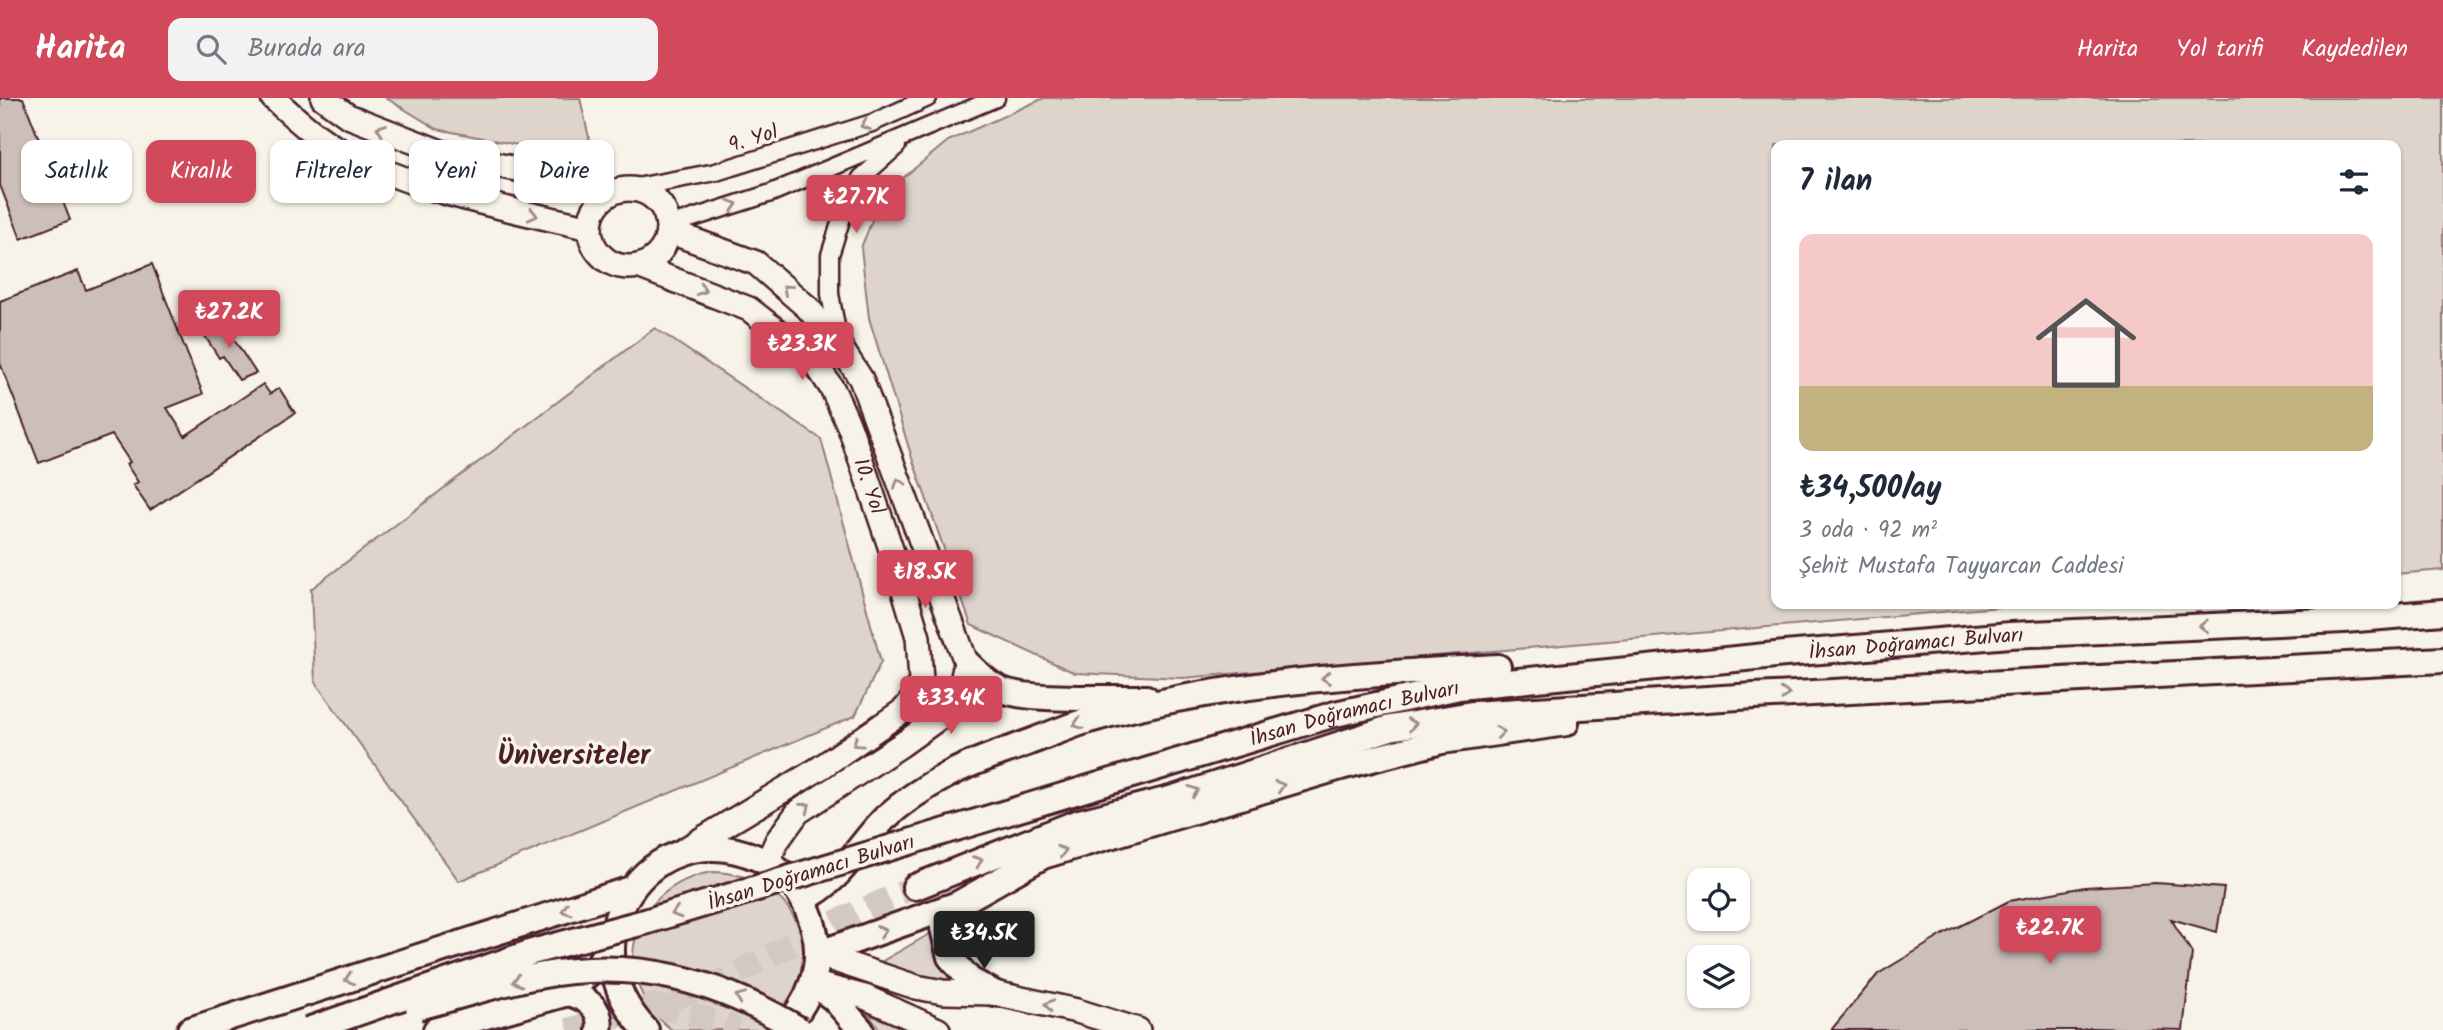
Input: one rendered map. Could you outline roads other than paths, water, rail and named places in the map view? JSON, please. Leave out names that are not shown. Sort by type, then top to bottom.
[{"type":"main road","name":"İhsan Doğramacı Bulvarı","points":[[308,1030],[532,952],[648,921],[1335,714],[1387,701],[1459,687],[1785,654],[2010,635],[2344,620],[2443,612]]},
{"type":"main road","points":[[803,899],[832,882],[886,818],[919,792],[948,774],[1088,720],[1182,699],[1290,682],[1388,672],[1785,654]]},
{"type":"main road","name":"İhsan Doğramacı Bulvarı","points":[[915,887],[1076,823],[1174,798],[1390,728],[1472,714],[1754,696],[2443,660]]},
{"type":"main road","points":[[966,662],[995,687],[1028,696],[1182,699]]},
{"type":"main road","points":[[817,954],[958,904],[1043,856],[1341,767],[1429,744],[1754,696]]},
{"type":"main road","points":[[646,1030],[633,1016],[615,982],[611,943],[617,915],[631,889],[651,869],[677,855],[699,849],[723,848],[746,853],[767,863],[787,879],[803,899],[811,916],[817,954],[813,983],[799,1010],[782,1030]]},
{"type":"main road","points":[[190,1030],[631,889]]},
{"type":"main road","points":[[958,904],[943,928],[950,957],[970,980],[994,992]]},
{"type":"main road","points":[[436,1030],[568,993],[597,965],[611,943]]},
{"type":"main road","points":[[327,1030],[538,976],[604,969],[668,975],[716,987],[757,1005],[800,1030]]},
{"type":"main road","points":[[813,983],[834,999],[860,1030]]},
{"type":"main road","points":[[568,993],[584,997],[593,1005],[600,1025],[599,1030]]},
{"type":"street","points":[[273,98],[302,125],[340,150],[397,176],[462,198],[590,228],[596,207],[619,190]]},
{"type":"street","points":[[323,98],[348,116],[451,156],[650,194],[666,214],[668,228],[665,243],[659,253],[638,266]]},
{"type":"street","name":"9. Yol","points":[[619,190],[716,172],[872,123],[928,98]]},
{"type":"street","points":[[668,228],[771,193],[996,98]]},
{"type":"street","points":[[839,345],[830,294],[830,255],[842,217],[861,178],[907,137]]},
{"type":"street","name":"10. Yol","points":[[590,228],[593,243],[606,259],[627,267],[638,266],[750,309],[812,358],[833,390],[850,428],[918,637],[921,680],[917,694],[904,710],[820,768],[677,855]]},
{"type":"street","name":"10. Yol","points":[[668,228],[756,263],[808,308],[839,345],[861,379],[966,662]]},
{"type":"street","points":[[895,561],[922,547]]},
{"type":"street","points":[[918,637],[951,621]]},
{"type":"street","points":[[767,863],[777,841],[798,813],[943,715],[954,701],[966,662]]},
{"type":"street","points":[[817,954],[916,987],[943,992],[994,992],[1077,1011],[1138,1030]]},
{"type":"street","points":[[813,983],[865,997],[938,1030]]},
{"type":"tunnel","points":[[568,1030],[655,1005],[723,980],[831,924],[915,887]]},
{"type":"tunnel","points":[[655,1005],[738,1030]]},
{"type":"district","name":"Üniversiteler","points":[[574,754]]}]
